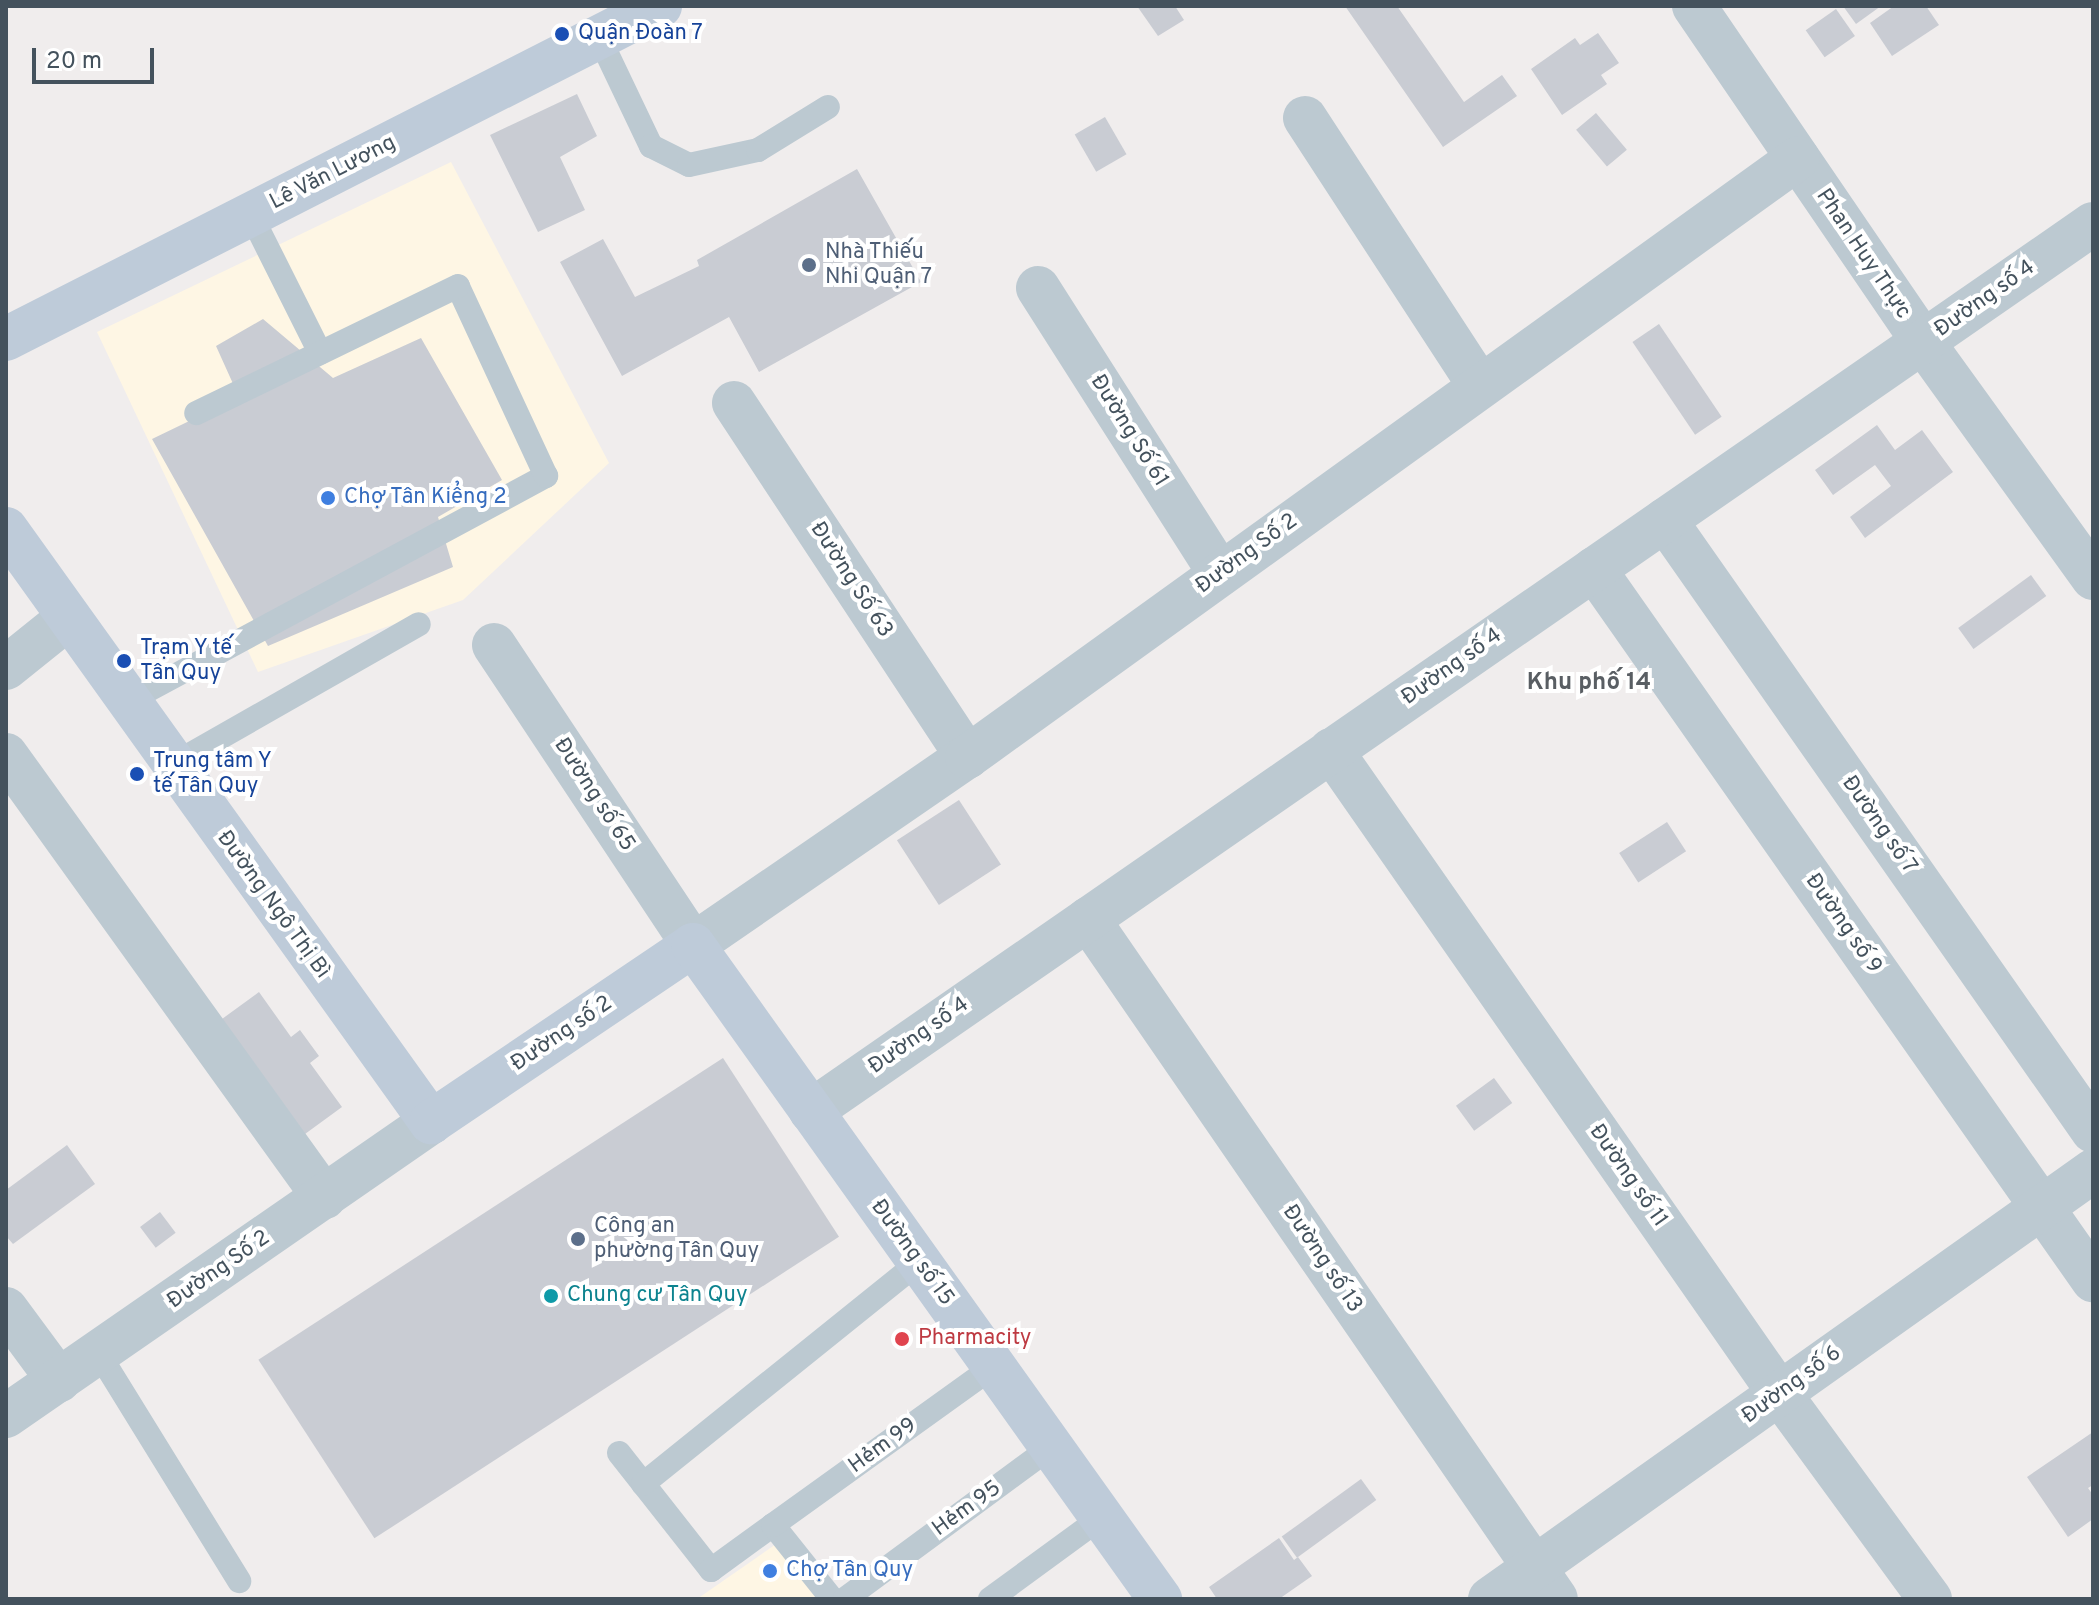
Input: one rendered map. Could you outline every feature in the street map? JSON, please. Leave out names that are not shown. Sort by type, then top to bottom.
[{"type":"street","name":"Lê Văn Lương","points":[[6,339],[660,6]]},
{"type":"street","name":"Phan Huy Thực","points":[[1694,6],[1923,342],[2093,578]]},
{"type":"street","points":[[1305,118],[1480,386]]},
{"type":"street","name":"Đường Số 2","points":[[693,945],[967,757],[1798,158]]},
{"type":"street","name":"Đường số 4","points":[[811,1111],[2093,224]]},
{"type":"street","name":"Đường Số 61","points":[[1038,288],[1220,574]]},
{"type":"street","name":"Đường Số 63","points":[[734,403],[967,757]]},
{"type":"street","name":"Đường số 7","points":[[1665,520],[2093,1131]]},
{"type":"street","name":"Đường Ngô Thị Bì","points":[[6,529],[172,765],[431,1122]]},
{"type":"street","name":"Đường số 9","points":[[1594,569],[2093,1280]]},
{"type":"street","points":[[6,668],[68,618]]},
{"type":"street","name":"Đường số 65","points":[[494,645],[693,945]]},
{"type":"street","name":"Đường số 11","points":[[1331,750],[1780,1394],[1930,1599]]},
{"type":"street","points":[[6,755],[324,1197]]},
{"type":"street","name":"Đường số 13","points":[[1088,919],[1545,1584]]},
{"type":"street","name":"Đường số 15","points":[[693,945],[1102,1517],[1152,1596]]},
{"type":"street","name":"Đường số 2","points":[[431,1122],[693,945]]},
{"type":"street","name":"Đường Số 2","points":[[6,1416],[431,1122]]},
{"type":"street","name":"Đường số 6","points":[[1490,1599],[1545,1584],[1780,1394],[2093,1171]]},
{"type":"street","points":[[6,1309],[59,1381]]},
{"type":"lane","points":[[599,37],[651,146],[689,165],[758,150],[828,107]]},
{"type":"lane","points":[[251,215],[320,353]]},
{"type":"lane","points":[[128,701],[546,476],[458,286],[196,413]]},
{"type":"lane","points":[[172,765],[419,624]]},
{"type":"lane","points":[[619,1453],[643,1484],[919,1262]]},
{"type":"lane","points":[[99,1354],[239,1581]]},
{"type":"lane","name":"Hẻm 99","points":[[643,1484],[711,1570],[994,1366]]},
{"type":"lane","name":"Hẻm 95","points":[[845,1599],[1051,1447]]},
{"type":"lane","points":[[990,1599],[1102,1517]]},
{"type":"lane","points":[[773,1525],[832,1599]]},
{"type":"shaded area","points":[[451,162],[609,463],[463,600],[258,672],[97,332]]},
{"type":"shaded area","name":"Chợ Tân Quy","points":[[779,1542],[826,1599],[697,1599]]},
{"type":"building","points":[[1137,6],[1175,6],[1184,20],[1158,36]]},
{"type":"building","points":[[1345,6],[1397,6],[1464,102],[1502,75],[1517,96],[1443,147]]},
{"type":"building","points":[[1843,6],[1881,6],[1856,24]]},
{"type":"building","points":[[1894,6],[1926,6],[1939,25],[1892,56],[1870,23]]},
{"type":"building","points":[[1836,9],[1855,36],[1825,57],[1806,30]]},
{"type":"building","points":[[1598,33],[1619,63],[1601,75],[1607,84],[1562,115],[1531,69],[1575,38],[1580,45]]},
{"type":"building","points":[[577,94],[597,136],[560,157],[585,210],[538,232],[490,135]]},
{"type":"building","points":[[1596,113],[1627,150],[1607,166],[1576,130]]},
{"type":"building","points":[[1105,117],[1126,154],[1096,172],[1075,134]]},
{"type":"building","points":[[857,169],[921,282],[759,372],[729,317],[622,376],[560,262],[603,239],[635,297],[699,266],[697,260]]},
{"type":"building","name":"Chợ Tân Kiểng 2","points":[[263,319],[333,378],[421,338],[502,480],[438,517],[453,567],[268,646],[152,439],[239,397],[216,346]]},
{"type":"building","points":[[1659,324],[1722,417],[1695,435],[1632,342]]},
{"type":"building","points":[[1877,425],[1895,450],[1922,430],[1953,472],[1865,538],[1850,517],[1891,486],[1875,465],[1833,495],[1815,470]]},
{"type":"building","points":[[2031,575],[2046,596],[1973,649],[1958,628]]},
{"type":"building","points":[[959,800],[1001,865],[939,905],[897,840]]},
{"type":"building","points":[[1667,822],[1686,851],[1638,882],[1619,853]]},
{"type":"building","points":[[259,992],[291,1037],[300,1030],[319,1056],[310,1063],[342,1107],[305,1134],[222,1019]]},
{"type":"building","name":"Chung cư Tân Quy","points":[[723,1058],[839,1237],[374,1538],[258,1360]]},
{"type":"building","points":[[1494,1078],[1512,1103],[1474,1131],[1456,1106]]},
{"type":"building","points":[[67,1145],[95,1184],[13,1244],[6,1236],[6,1190]]},
{"type":"building","points":[[160,1212],[176,1233],[156,1248],[140,1227]]},
{"type":"building","points":[[2093,1432],[2093,1485],[2088,1488],[2093,1495],[2093,1519],[2068,1537],[2027,1477]]},
{"type":"building","points":[[1361,1479],[1376,1500],[1297,1558],[1282,1537]]},
{"type":"building","points":[[1279,1538],[1294,1560],[1298,1557],[1312,1576],[1279,1599],[1217,1599],[1209,1587]]},
{"type":"place","name":"Quận Đoàn 7","points":[[562,34]]},
{"type":"place","name":"Nhà Thiếu Nhi Quận 7","points":[[809,265]]},
{"type":"place","name":"Chợ Tân Kiểng 2","points":[[328,498]]},
{"type":"place","name":"Trạm Y tế Tân Quy","points":[[124,661]]},
{"type":"place","name":"Trung tâm Y tế Tân Quy","points":[[137,774]]},
{"type":"place","name":"Công an phường Tân Quy","points":[[578,1239]]},
{"type":"place","name":"Chung cư Tân Quy","points":[[551,1296]]},
{"type":"place","name":"Pharmacity","points":[[902,1339]]},
{"type":"place","name":"Chợ Tân Quy","points":[[770,1571]]},
{"type":"district","name":"Khu phố 14","points":[[1589,684]]}]
